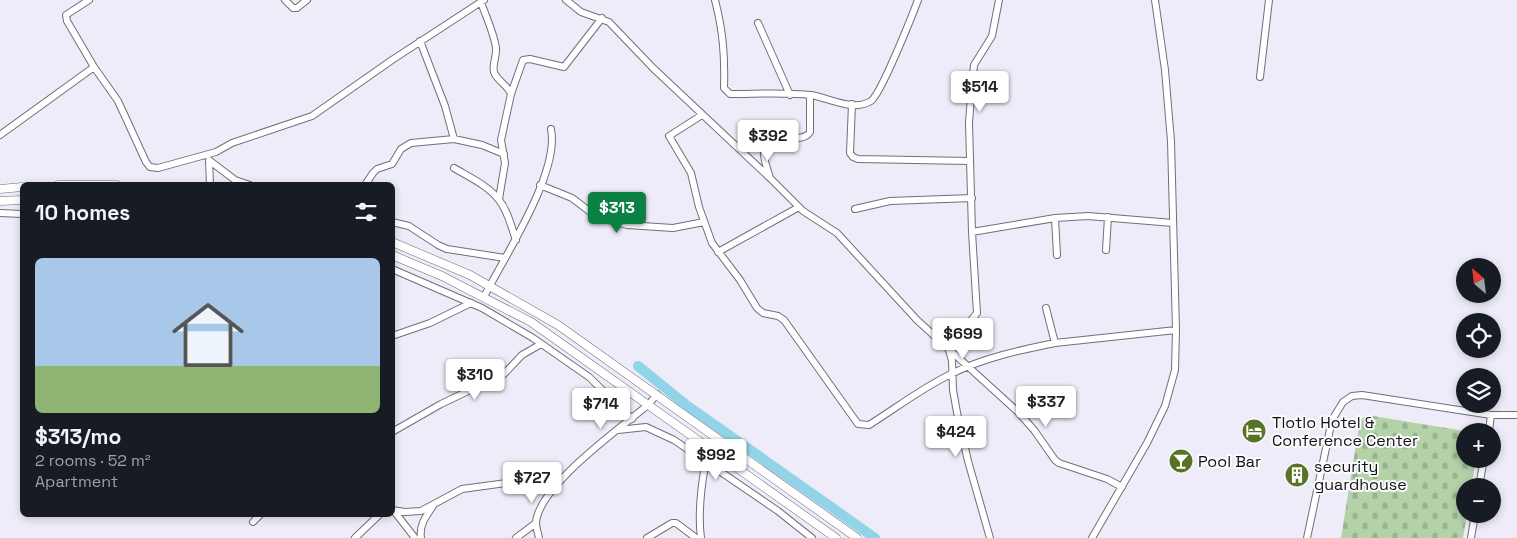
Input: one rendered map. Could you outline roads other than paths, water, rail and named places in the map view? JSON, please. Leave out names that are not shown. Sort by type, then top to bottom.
[{"type":"main road","points":[[0,181],[20,187]]},
{"type":"main road","points":[[0,189],[20,187]]},
{"type":"main road","points":[[0,201],[20,200]]},
{"type":"main road","points":[[395,243],[490,285],[558,325],[857,538]]},
{"type":"main road","points":[[395,256],[442,276],[531,322],[836,538]]},
{"type":"main road","points":[[611,378],[619,368]]},
{"type":"street","points":[[89,0],[66,14],[66,18],[94,67],[118,101],[150,167],[158,168],[209,157],[232,143],[312,116],[420,41],[482,1],[496,51],[495,75],[509,88],[511,94]]},
{"type":"street","points":[[285,0],[293,8],[297,8],[307,0]]},
{"type":"street","points":[[566,0],[581,12],[609,22],[652,68],[799,207],[812,218],[837,233],[906,308],[1018,412],[1059,463],[1107,479],[1122,487]]},
{"type":"street","points":[[714,0],[722,31],[725,62],[724,88],[726,92],[730,94],[810,95],[852,104],[862,104],[875,98],[901,44],[918,0]]},
{"type":"street","points":[[943,342],[952,332],[968,324],[977,313],[972,232],[969,124],[974,65],[992,36],[999,0]]},
{"type":"street","points":[[1092,538],[1147,443],[1167,400],[1175,370],[1176,330],[1171,141],[1165,70],[1155,0]]},
{"type":"street","points":[[1260,77],[1269,0]]},
{"type":"street","points":[[499,199],[505,172],[501,140],[511,94],[523,60],[530,59],[564,68],[602,18]]},
{"type":"street","points":[[758,23],[790,95]]},
{"type":"street","points":[[420,41],[445,106],[454,139]]},
{"type":"street","points":[[0,136],[94,67]]},
{"type":"street","points":[[770,178],[764,155],[766,148],[775,139],[784,137],[802,139],[807,137],[810,132],[810,95]]},
{"type":"street","points":[[852,104],[850,153],[852,157],[970,161]]},
{"type":"street","points":[[702,115],[669,136],[691,173],[704,222],[712,243],[760,311],[778,316],[784,320],[858,424],[869,425],[952,373],[1011,353],[1055,343],[1176,330]]},
{"type":"street","points":[[484,297],[516,240],[540,185],[553,148],[551,129]]},
{"type":"street","points":[[367,182],[373,172],[392,164],[401,149],[411,143],[454,139],[482,145],[504,154]]},
{"type":"street","points":[[209,157],[210,182]]},
{"type":"street","points":[[209,157],[235,180],[241,182]]},
{"type":"street","points":[[454,168],[493,193],[499,199],[516,240]]},
{"type":"street","points":[[540,185],[572,198],[597,217],[627,226],[673,228],[704,222]]},
{"type":"street","points":[[856,209],[890,201],[972,198]]},
{"type":"street","points":[[718,252],[799,207]]},
{"type":"street","points":[[0,213],[20,214]]},
{"type":"street","points":[[972,232],[1055,218],[1088,216],[1173,222]]},
{"type":"street","points":[[1106,250],[1108,217]]},
{"type":"street","points":[[1055,218],[1057,255]]},
{"type":"street","points":[[395,223],[409,226],[447,249],[505,258]]},
{"type":"street","points":[[395,270],[472,303],[497,316],[589,377],[632,419]]},
{"type":"street","points":[[395,335],[430,323],[472,303]]},
{"type":"street","points":[[1046,308],[1055,343]]},
{"type":"street","points":[[395,430],[441,404],[504,374],[512,368],[522,355],[541,344]]},
{"type":"street","points":[[949,348],[952,361],[953,390],[968,461],[990,538]]},
{"type":"street","points":[[516,538],[536,523],[545,501],[561,480],[649,404],[657,394]]},
{"type":"street","points":[[1307,538],[1332,420],[1343,402],[1352,396],[1491,415],[1517,415]]},
{"type":"street","points":[[1490,423],[1491,415]]},
{"type":"street","points":[[618,430],[649,428],[674,440],[778,511],[812,538]]},
{"type":"street","points":[[701,538],[700,520],[706,462]]},
{"type":"street","points":[[395,510],[413,512],[421,510],[462,489],[514,482],[561,480]]},
{"type":"street","points":[[420,538],[422,522],[434,505]]},
{"type":"street","points":[[395,513],[415,538]]},
{"type":"street","points":[[254,522],[258,517]]},
{"type":"street","points":[[355,538],[377,517]]},
{"type":"street","points":[[536,523],[539,538]]},
{"type":"street","points":[[648,538],[672,523],[676,523],[696,538]]},
{"type":"street","points":[[1472,538],[1474,523]]},
{"type":"waterway","points":[[638,366],[685,404],[875,538]]},
{"type":"place","name":"Tlotlo Hotel & Conference Center","points":[[1254,431]]},
{"type":"place","name":"Pool Bar","points":[[1181,461]]},
{"type":"place","name":"security guardhouse","points":[[1297,475]]}]
